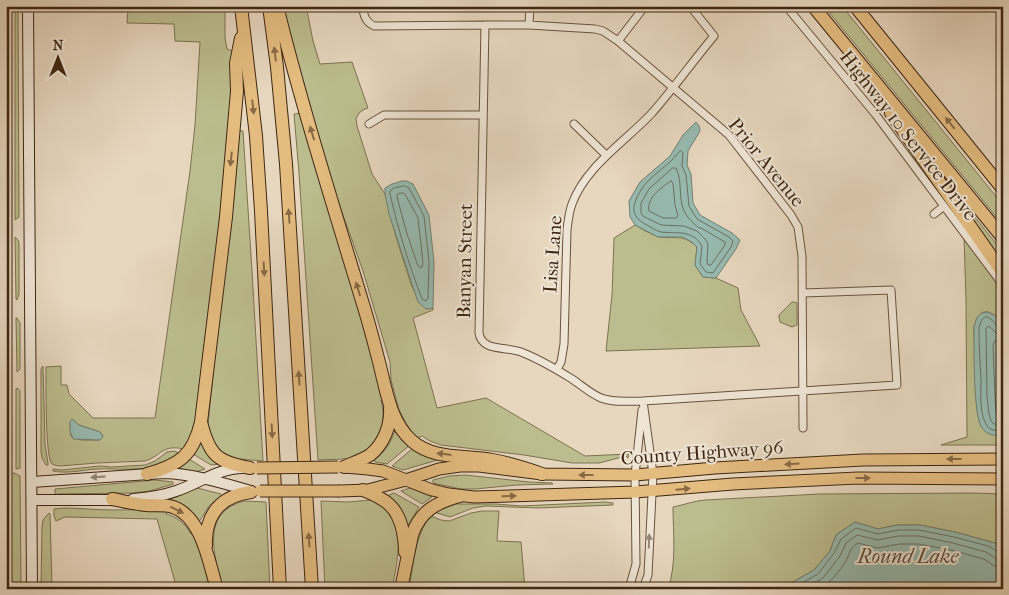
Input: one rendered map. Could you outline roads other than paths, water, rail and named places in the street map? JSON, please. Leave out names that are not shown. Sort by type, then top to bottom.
[{"type":"highway","points":[[241,6],[256,136],[262,211],[280,589]]},
{"type":"highway","points":[[269,6],[286,164],[312,589]]},
{"type":"highway","points":[[277,6],[291,64],[372,336],[390,406],[398,423],[406,436],[419,447],[432,453],[484,458],[542,474]]},
{"type":"highway","points":[[813,6],[1003,238]]},
{"type":"highway","points":[[855,6],[1003,189]]},
{"type":"highway","points":[[147,474],[164,469],[184,458],[193,446],[201,422],[226,217],[238,91],[236,63],[243,24]]},
{"type":"highway","points":[[851,52],[885,105],[1003,273]]},
{"type":"highway","points":[[972,150],[1003,181]]},
{"type":"highway","points":[[341,467],[370,455],[376,448],[386,433],[390,406]]},
{"type":"highway","points":[[201,422],[208,446],[219,458],[238,466],[250,468]]},
{"type":"highway","points":[[364,490],[388,502],[400,518],[404,540],[405,569]]},
{"type":"highway","points":[[206,554],[207,532],[213,512],[224,501],[240,493],[251,492]]},
{"type":"highway","points":[[401,589],[415,527],[423,515],[442,501],[460,496]]},
{"type":"highway","points":[[112,500],[147,506],[161,505],[172,507],[185,514],[199,532],[217,589]]},
{"type":"main road","name":"County Highway 96","points":[[251,492],[364,490],[406,480],[439,469],[460,466],[479,466],[542,474],[635,475],[715,468],[863,460],[1003,459]]},
{"type":"main road","name":"County Highway 96","points":[[250,468],[341,467],[368,469],[383,471],[432,490],[460,496],[635,492],[733,484],[858,478],[1003,479]]},
{"type":"street","points":[[28,6],[32,589]]},
{"type":"street","name":"Prior Avenue","points":[[362,6],[366,20],[374,26],[530,25],[596,29],[618,42],[729,136],[791,214],[798,227],[802,256],[803,293],[803,428]]},
{"type":"street","points":[[530,6],[530,25]]},
{"type":"street","points":[[618,42],[645,6]]},
{"type":"street","name":"Lisa Lane","points":[[557,369],[561,362],[564,344],[567,230],[572,204],[585,180],[606,155],[641,125],[714,36],[690,6]]},
{"type":"street","name":"Highway 10 Service Drive","points":[[786,6],[876,116],[1003,285]]},
{"type":"street","name":"Banyan Street","points":[[485,25],[479,336],[486,345],[509,348],[520,352],[557,369],[599,397],[614,401],[897,385],[891,290],[803,293]]},
{"type":"street","points":[[370,124],[384,115],[483,116]]},
{"type":"street","points":[[574,124],[606,155]]},
{"type":"street","points":[[934,214],[944,206]]},
{"type":"street","points":[[643,589],[648,575],[653,474],[644,400]]},
{"type":"street","points":[[629,589],[636,564],[635,475],[644,400]]},
{"type":"street","name":"County Highway 96","points":[[32,500],[148,498],[176,491],[223,471],[250,468]]},
{"type":"street","name":"County Highway 96","points":[[32,482],[164,473],[203,479],[251,492]]},
{"type":"water","points":[[696,122],[700,131],[688,151],[687,165],[691,174],[693,203],[700,215],[732,233],[740,240],[716,278],[703,277],[695,265],[697,247],[692,242],[682,237],[658,237],[635,225],[630,217],[629,201],[640,182],[670,156],[683,135]]},
{"type":"water","points":[[402,181],[413,184],[429,215],[434,262],[433,308],[426,309],[418,302],[389,214],[385,188]]},
{"type":"water","points":[[988,312],[997,317],[1003,326],[1003,434],[997,435],[989,434],[982,428],[977,410],[974,327],[978,316]]},
{"type":"water","points":[[72,419],[79,425],[100,432],[103,437],[100,440],[73,439],[70,431],[70,421]]},
{"type":"water","name":"Round Lake","points":[[855,522],[878,529],[897,525],[920,525],[995,543],[1003,550],[1003,589],[781,589],[814,570],[830,551],[836,535]]}]
